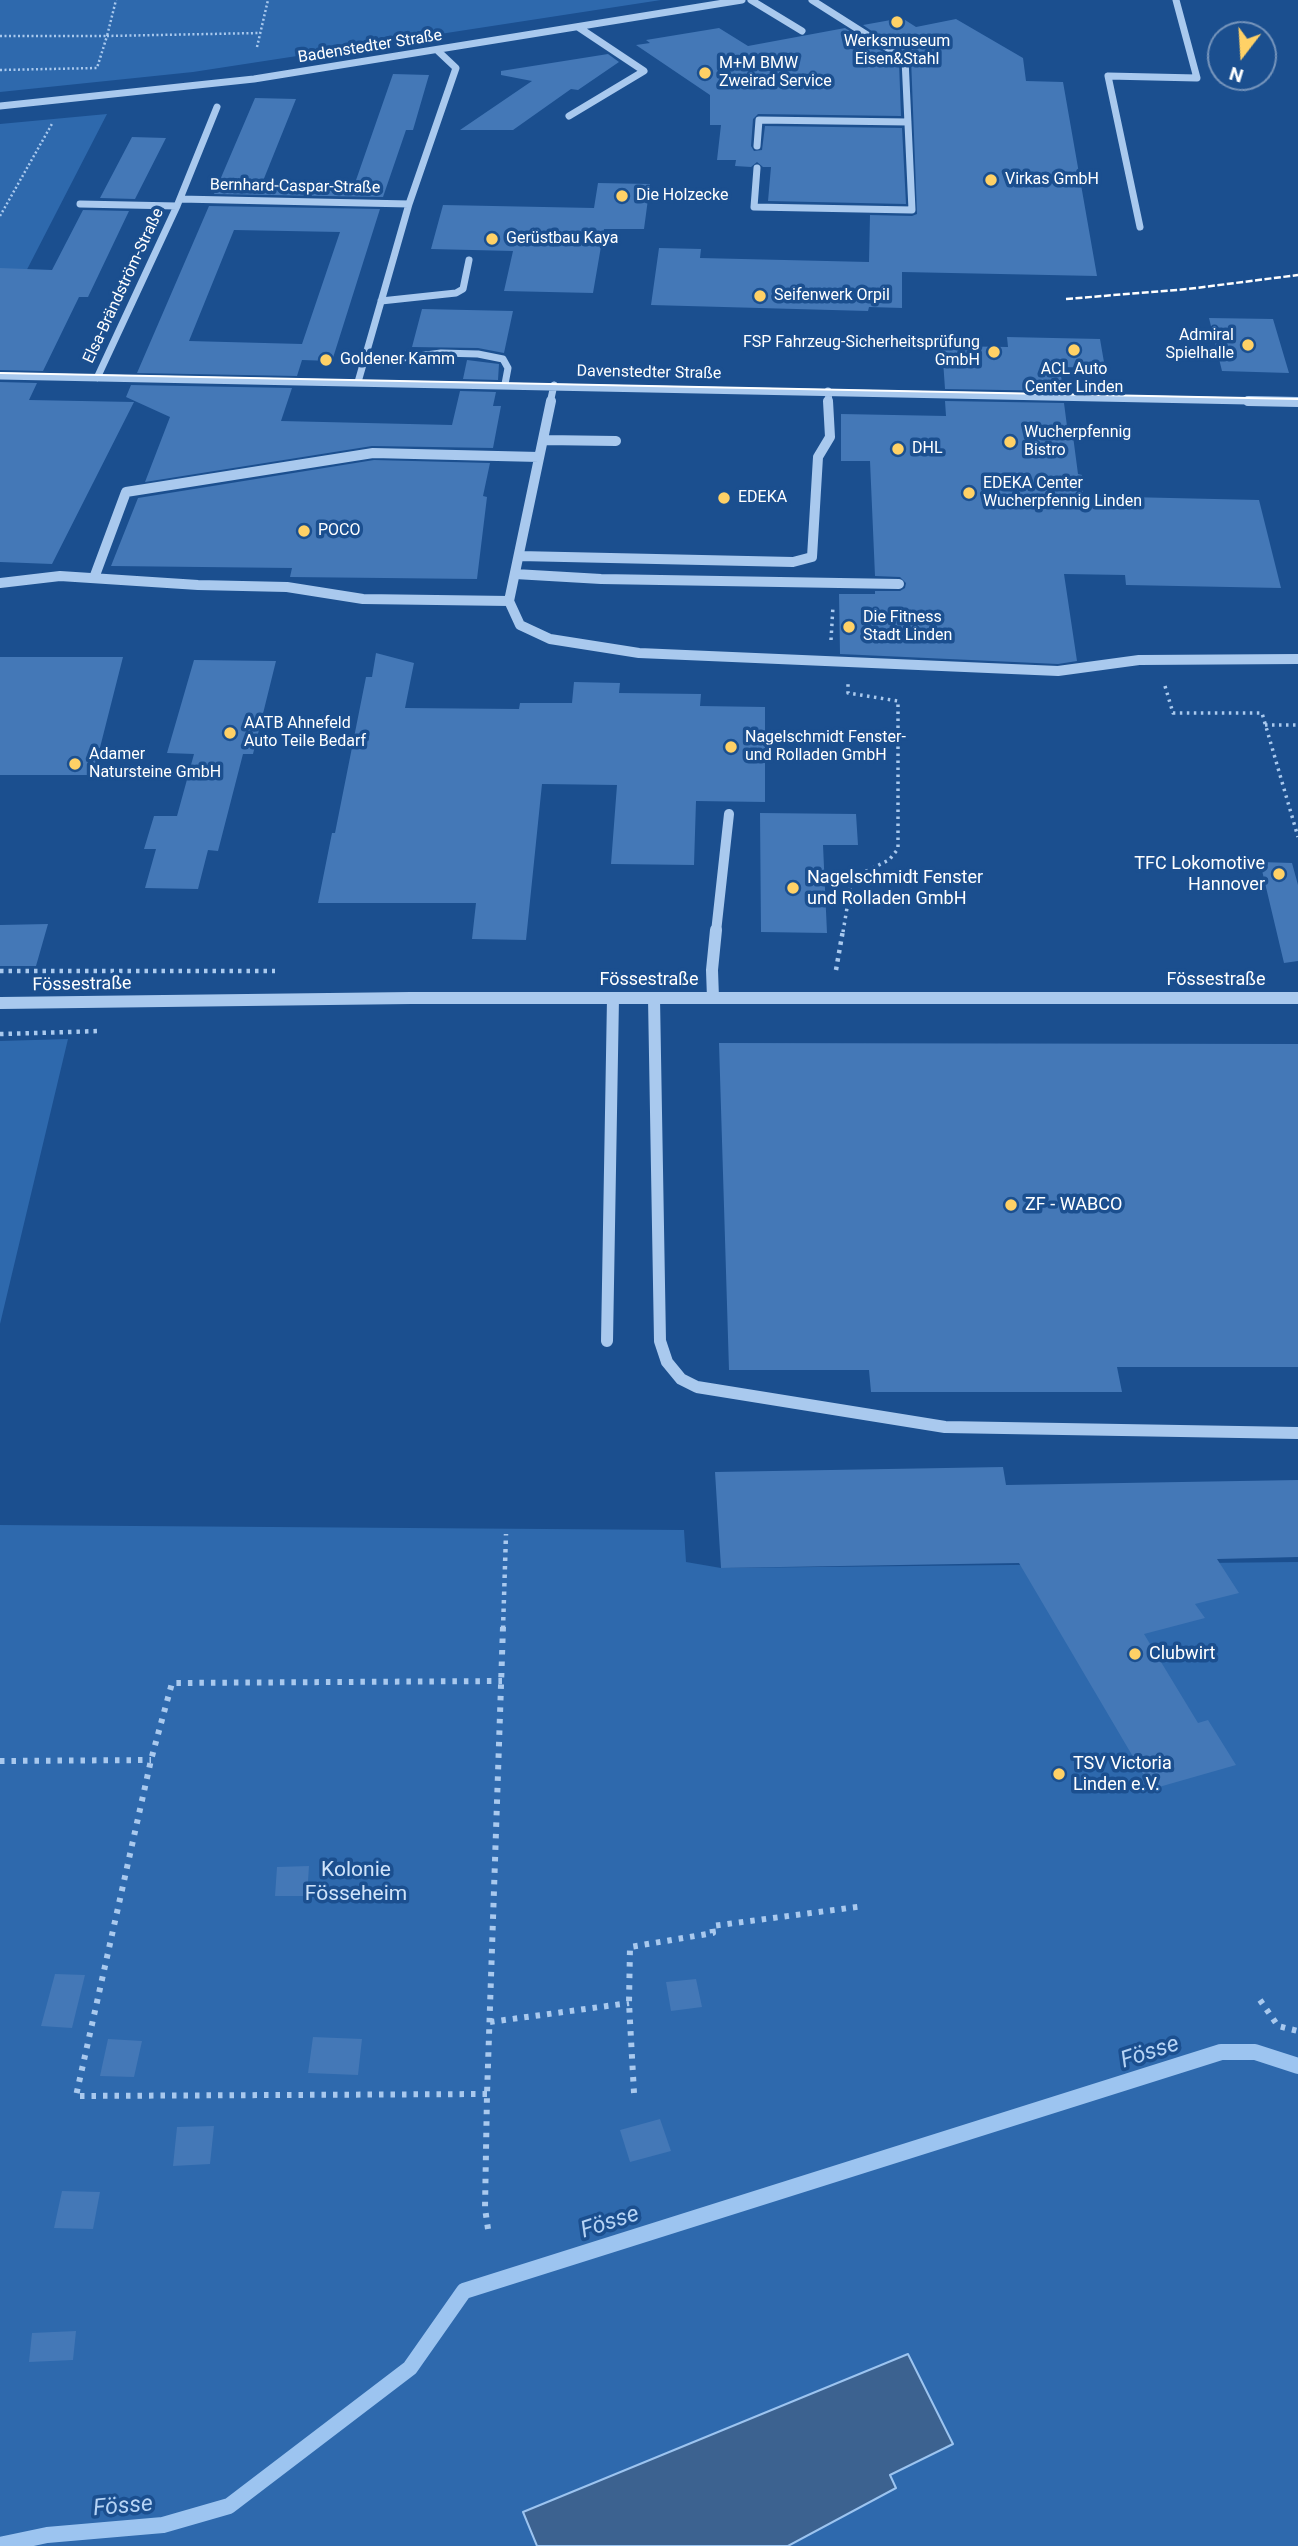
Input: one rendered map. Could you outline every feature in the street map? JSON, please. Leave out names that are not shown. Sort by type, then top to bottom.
[{"type":"street","name":"Badenstedter Straße","points":[[0,106],[179,89],[438,51],[742,0]]},
{"type":"street","points":[[751,0],[802,31]]},
{"type":"street","points":[[757,168],[754,207],[912,210],[905,59],[812,0]]},
{"type":"street","points":[[1140,227],[1108,76],[1197,78],[1176,0]]},
{"type":"street","points":[[569,116],[644,71],[578,27]]},
{"type":"street","points":[[358,382],[409,204],[456,68],[438,51]]},
{"type":"street","name":"Elsa-Brändström-Straße","points":[[97,378],[178,203],[217,107]]},
{"type":"street","points":[[757,146],[758,120],[908,122]]},
{"type":"street","name":"Bernhard-Caspar-Straße","points":[[178,203],[409,204]]},
{"type":"street","name":"Elsa-Brändström-Straße","points":[[80,204],[178,203]]},
{"type":"street","points":[[382,301],[456,293],[463,289],[469,260]]},
{"type":"street","points":[[365,358],[395,359],[440,353],[478,354],[503,359],[508,368],[505,384]]},
{"type":"street","name":"Davenstedter Straße","points":[[0,376],[1298,401]]},
{"type":"street","points":[[519,556],[805,561],[812,557],[818,457],[830,436],[828,391]]},
{"type":"street","points":[[544,440],[615,441]]},
{"type":"street","points":[[94,578],[126,492],[373,453],[420,455]]},
{"type":"street","points":[[515,574],[601,579],[899,584]]},
{"type":"street","points":[[0,583],[60,576],[198,585],[286,587],[363,599],[509,601],[520,625],[550,639],[639,653],[1058,671],[1139,660],[1298,659]]},
{"type":"street","points":[[713,998],[712,970],[729,814]]},
{"type":"street","points":[[607,1341],[614,998]]},
{"type":"street","name":"Fössestraße","points":[[0,1003],[614,998],[1298,998]]},
{"type":"street","points":[[654,998],[660,1341],[667,1362],[681,1379],[697,1387],[945,1427],[1298,1433]]},
{"type":"lane","points":[[509,601],[554,385]]},
{"type":"lane","points":[[420,455],[539,457]]},
{"type":"path","points":[[0,70],[97,68],[116,0]]},
{"type":"path","points":[[257,47],[268,0]]},
{"type":"path","points":[[0,36],[260,33]]},
{"type":"path","points":[[0,216],[54,115]]},
{"type":"path","points":[[1167,686],[1173,713],[1262,713],[1298,837]]},
{"type":"path","points":[[836,970],[852,878],[889,860],[898,849],[898,701],[848,693]]},
{"type":"path","points":[[1265,725],[1298,725]]},
{"type":"path","points":[[1289,808],[1298,808]]},
{"type":"path","points":[[488,2229],[485,2208],[487,2094],[506,1534]]},
{"type":"path","points":[[487,2094],[76,2096],[151,1760],[172,1683],[502,1681]]},
{"type":"path","points":[[0,1761],[151,1760]]},
{"type":"path","points":[[634,2093],[629,2003],[630,1947],[713,1933],[712,1926],[864,1906]]},
{"type":"path","points":[[1260,2000],[1278,2026],[1298,2031]]},
{"type":"path","points":[[490,2022],[629,2003]]},
{"type":"green space","points":[[0,0],[661,0],[193,72],[0,92]]},
{"type":"green space","points":[[107,114],[0,322],[0,124]]},
{"type":"green space","points":[[68,1039],[0,1324],[0,1041]]},
{"type":"green space","name":"Kolonie Fösseheim","points":[[0,1525],[684,1530],[686,1562],[721,1568],[1298,1562],[1298,2546],[0,2546]]},
{"type":"shaded area","points":[[908,2354],[953,2444],[890,2475],[896,2488],[788,2546],[537,2546],[523,2512]]},
{"type":"building","points":[[902,18],[916,27],[956,19],[1023,58],[1026,81],[1063,82],[1097,276],[902,272],[902,308],[869,307],[868,311],[651,305],[659,248],[701,249],[700,258],[869,262],[870,215],[917,214],[911,58],[863,25]]},
{"type":"building","points":[[719,28],[748,46],[845,28],[899,62],[901,116],[758,114],[753,119],[751,146],[754,151],[762,150],[765,126],[902,128],[906,204],[768,201],[771,167],[763,167],[757,162],[751,167],[735,166],[736,160],[717,160],[721,125],[710,125],[710,95],[636,45],[650,43],[646,40]]},
{"type":"building","points":[[608,54],[619,62],[578,90],[571,89],[513,130],[460,130],[532,81],[501,75],[501,71]]},
{"type":"building","points":[[393,74],[429,75],[413,130],[406,130],[383,197],[214,194],[255,98],[296,99],[263,181],[355,183]]},
{"type":"building","points":[[132,137],[166,138],[135,199],[100,198]]},
{"type":"building","name":"Gerüstbau Kaya","points":[[598,183],[650,184],[644,229],[604,229],[593,293],[504,291],[513,251],[431,249],[443,205],[594,208]]},
{"type":"building","points":[[209,206],[380,209],[332,361],[302,360],[297,376],[137,373]],"holes":[[[234,230],[340,232],[302,344],[189,341]]]},
{"type":"building","points":[[83,210],[129,211],[88,297],[79,297],[43,371],[0,370],[0,268],[52,270]]},
{"type":"building","points":[[422,309],[513,311],[504,353],[478,348],[412,347]]},
{"type":"building","name":"Admiral Spielhalle","points":[[1209,318],[1273,319],[1289,373],[1222,371]]},
{"type":"building","points":[[1007,337],[1100,339],[1105,368],[1060,367],[1063,391],[945,389],[942,346],[1008,347]]},
{"type":"building","points":[[467,360],[499,364],[498,380],[463,379]]},
{"type":"building","points":[[0,382],[37,383],[29,400],[134,402],[52,564],[0,562]]},
{"type":"building","points":[[131,385],[292,388],[281,421],[452,425],[460,391],[496,392],[493,406],[501,406],[493,448],[372,446],[145,482],[170,417],[126,397]]},
{"type":"building","points":[[945,401],[1064,403],[1068,434],[1073,436],[1078,474],[1082,475],[1083,496],[1259,500],[1281,588],[1126,585],[1125,575],[1064,574],[1077,661],[1058,664],[840,654],[839,594],[900,591],[905,588],[906,583],[900,577],[875,576],[870,461],[841,461],[841,414],[946,416]]},
{"type":"building","name":"POCO","points":[[374,460],[490,463],[483,496],[487,497],[477,579],[290,577],[292,568],[111,566],[138,498]]},
{"type":"building","points":[[376,653],[414,663],[405,708],[519,709],[520,703],[572,703],[574,682],[620,683],[619,693],[701,694],[700,706],[765,707],[765,802],[696,801],[694,865],[611,864],[617,785],[542,784],[526,940],[472,939],[476,903],[318,903],[366,677],[372,677]]},
{"type":"building","points":[[0,657],[123,657],[93,775],[0,775]]},
{"type":"building","points":[[194,660],[276,661],[253,754],[243,754],[218,851],[208,850],[198,889],[145,888],[156,849],[144,849],[154,816],[177,816],[194,754],[167,753]]},
{"type":"building","name":"Nagelschmidt Fenster und Rolladen GmbH","points":[[760,813],[856,814],[858,845],[823,845],[827,933],[761,932]]},
{"type":"building","points":[[1260,862],[1292,863],[1298,885],[1298,961],[1284,963]]},
{"type":"building","points":[[48,924],[36,966],[0,966],[0,925]]},
{"type":"building","name":"ZF - WABCO","points":[[719,1043],[1298,1044],[1298,1367],[1117,1367],[1122,1392],[871,1392],[869,1370],[729,1370]]},
{"type":"building","points":[[1003,1467],[1006,1485],[1298,1480],[1298,1557],[1217,1559],[1239,1593],[1195,1604],[1205,1618],[1144,1634],[1198,1723],[1208,1720],[1236,1765],[1152,1789],[1019,1563],[721,1568],[715,1472]]},
{"type":"building","points":[[309,1866],[307,1896],[275,1896],[277,1867]]},
{"type":"building","points":[[55,1974],[85,1975],[72,2028],[41,2026]]},
{"type":"building","points":[[696,1979],[702,2007],[671,2011],[666,1982]]},
{"type":"building","points":[[313,2037],[362,2039],[358,2075],[308,2073]]},
{"type":"building","points":[[108,2039],[142,2041],[134,2077],[100,2076]]},
{"type":"building","points":[[660,2119],[671,2151],[630,2162],[620,2130]]},
{"type":"building","points":[[214,2126],[210,2164],[173,2166],[177,2127]]},
{"type":"building","points":[[62,2191],[100,2192],[93,2229],[54,2228]]},
{"type":"building","points":[[76,2331],[73,2360],[29,2362],[32,2333]]},
{"type":"waterway","name":"Fösse","points":[[0,2545],[47,2535],[163,2525],[229,2506],[410,2368],[464,2291],[1221,2052],[1255,2052],[1298,2066]]},
{"type":"tram line","points":[[0,373],[1298,399]]},
{"type":"railway","points":[[1066,299],[1188,289],[1298,275]]},
{"type":"place","name":"Werksmuseum Eisen&Stahl","points":[[897,22]]},
{"type":"place","name":"M+M BMW Zweirad Service","points":[[705,73]]},
{"type":"place","name":"Virkas GmbH","points":[[991,180]]},
{"type":"place","name":"Die Holzecke","points":[[622,196]]},
{"type":"place","name":"Gerüstbau Kaya","points":[[492,239]]},
{"type":"place","name":"Seifenwerk Orpil","points":[[760,296]]},
{"type":"place","name":"Admiral Spielhalle","points":[[1248,345]]},
{"type":"place","name":"ACL Auto Center Linden","points":[[1074,350]]},
{"type":"place","name":"FSP Fahrzeug-Sicherheitsprüfung GmbH","points":[[994,352]]},
{"type":"place","name":"Goldener Kamm","points":[[326,360]]},
{"type":"place","name":"Wucherpfennig Bistro","points":[[1010,442]]},
{"type":"place","name":"DHL","points":[[898,449]]},
{"type":"place","name":"EDEKA Center Wucherpfennig Linden","points":[[969,493]]},
{"type":"place","name":"EDEKA","points":[[724,498]]},
{"type":"place","name":"POCO","points":[[304,531]]},
{"type":"place","name":"Die Fitness Stadt Linden","points":[[849,627]]},
{"type":"place","name":"AATB Ahnefeld Auto Teile Bedarf","points":[[230,733]]},
{"type":"place","name":"Nagelschmidt Fenster- und Rolladen GmbH","points":[[731,747]]},
{"type":"place","name":"Adamer Natursteine GmbH","points":[[75,764]]},
{"type":"place","name":"TFC Lokomotive Hannover","points":[[1279,874]]},
{"type":"place","name":"Nagelschmidt Fenster und Rolladen GmbH","points":[[793,888]]},
{"type":"place","name":"ZF - WABCO","points":[[1011,1205]]},
{"type":"place","name":"Clubwirt","points":[[1135,1654]]},
{"type":"place","name":"TSV Victoria Linden e.V.","points":[[1059,1774]]}]
